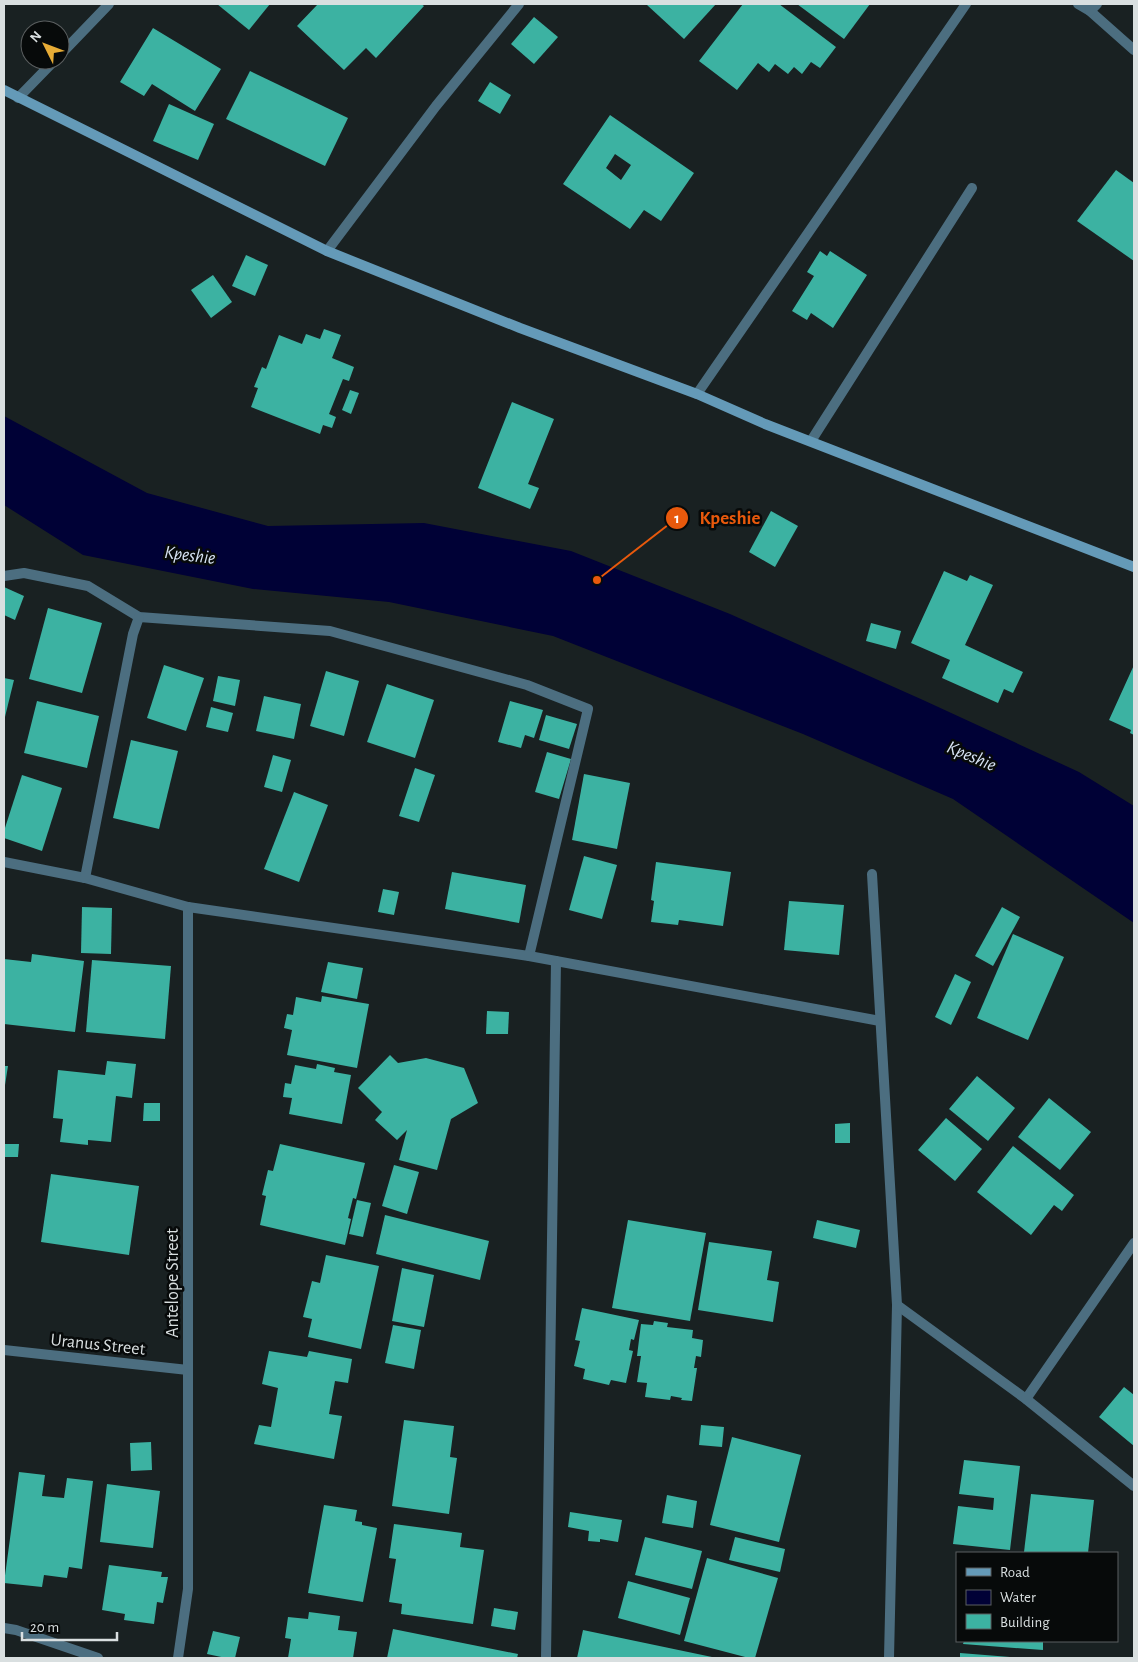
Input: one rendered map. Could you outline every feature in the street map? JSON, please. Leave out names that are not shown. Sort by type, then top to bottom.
[{"type":"street","points":[[70,45],[109,4]]},
{"type":"street","points":[[327,251],[436,106],[519,4]]},
{"type":"street","points":[[697,394],[966,4]]},
{"type":"street","points":[[1078,4],[1094,7],[1134,50]]},
{"type":"street","points":[[18,98],[45,70]]},
{"type":"street","points":[[4,90],[327,251],[520,328],[697,394],[811,441],[1134,567]]},
{"type":"street","points":[[811,441],[972,188]]},
{"type":"street","points":[[4,576],[24,573],[88,586],[139,617],[330,632],[527,686],[588,710],[529,956]]},
{"type":"street","points":[[85,878],[133,634],[139,617]]},
{"type":"street","points":[[4,862],[85,878],[188,907],[529,956],[880,1021]]},
{"type":"street","points":[[872,874],[897,1305],[889,1658]]},
{"type":"street","name":"Antelope Street","points":[[178,1658],[188,1589],[188,907]]},
{"type":"street","points":[[546,1658],[556,961]]},
{"type":"street","points":[[1026,1399],[1134,1243]]},
{"type":"street","points":[[897,1305],[1026,1399],[1134,1486]]},
{"type":"street","name":"Uranus Street","points":[[4,1350],[188,1370]]},
{"type":"street","points":[[4,1628],[16,1630],[98,1658]]},
{"type":"water","points":[[4,416],[147,493],[268,526],[424,523],[571,551],[730,614],[923,700],[1079,772],[1134,806],[1134,923],[953,799],[803,734],[553,636],[389,602],[253,589],[83,555],[4,505]]},
{"type":"building","points":[[217,4],[270,4],[249,30]]},
{"type":"building","points":[[318,4],[421,4],[424,6],[376,58],[366,48],[344,70],[297,26]]},
{"type":"building","points":[[648,4],[716,4],[684,39]]},
{"type":"building","points":[[743,4],[779,4],[836,47],[820,68],[811,62],[802,74],[794,67],[788,74],[775,64],[769,72],[758,63],[737,90],[699,61]]},
{"type":"building","points":[[797,4],[870,4],[844,39]]},
{"type":"building","points":[[534,17],[558,37],[534,64],[511,44]]},
{"type":"building","points":[[153,28],[221,69],[195,111],[152,84],[144,96],[120,82]]},
{"type":"building","points":[[250,71],[348,118],[325,166],[226,119]]},
{"type":"building","points":[[490,82],[511,95],[500,114],[478,101]]},
{"type":"building","points":[[169,104],[214,124],[198,160],[153,141]]},
{"type":"building","points":[[610,115],[694,173],[661,221],[644,210],[630,229],[563,184]],"holes":[[[615,154],[631,165],[621,180],[606,168]]]},
{"type":"building","points":[[1116,170],[1134,183],[1134,261],[1077,221]]},
{"type":"building","points":[[820,251],[827,256],[830,251],[867,275],[833,328],[811,313],[807,320],[792,311],[814,276],[807,272]]},
{"type":"building","points":[[246,255],[268,265],[255,296],[232,286]]},
{"type":"building","points":[[213,275],[232,302],[211,318],[191,290]]},
{"type":"building","points":[[324,329],[341,335],[332,358],[354,367],[349,381],[343,379],[329,414],[336,417],[332,428],[323,425],[320,434],[251,407],[258,388],[254,387],[262,367],[266,369],[279,335],[302,344],[306,334],[320,339]]},
{"type":"building","points":[[350,390],[359,393],[351,414],[342,410]]},
{"type":"building","points":[[512,402],[554,419],[528,484],[539,488],[530,509],[478,488]]},
{"type":"building","points":[[771,511],[798,526],[775,567],[749,552]]},
{"type":"building","points":[[944,571],[967,581],[970,575],[993,585],[965,645],[1023,672],[1013,693],[1004,689],[998,703],[942,678],[950,660],[911,643]]},
{"type":"building","points":[[4,587],[24,596],[15,620],[4,615]]},
{"type":"building","points":[[48,608],[102,623],[82,693],[29,679]]},
{"type":"building","points":[[871,623],[901,631],[896,649],[866,641]]},
{"type":"building","points":[[164,665],[204,678],[186,731],[147,718]]},
{"type":"building","points":[[1134,665],[1134,735],[1130,733],[1131,730],[1109,720]]},
{"type":"building","points":[[326,671],[359,681],[344,736],[310,726]]},
{"type":"building","points":[[218,676],[240,680],[235,706],[213,701]]},
{"type":"building","points":[[4,678],[14,680],[4,721]]},
{"type":"building","points":[[387,684],[434,700],[415,758],[367,742]]},
{"type":"building","points":[[264,696],[301,704],[294,739],[256,731]]},
{"type":"building","points":[[37,701],[99,716],[87,768],[24,753]]},
{"type":"building","points":[[510,701],[543,710],[534,738],[525,735],[521,748],[498,742]]},
{"type":"building","points":[[211,707],[233,713],[228,732],[206,727]]},
{"type":"building","points":[[546,715],[577,724],[569,749],[539,740]]},
{"type":"building","points":[[131,740],[178,751],[159,829],[113,818]]},
{"type":"building","points":[[547,752],[571,759],[559,799],[535,792]]},
{"type":"building","points":[[273,755],[291,760],[282,792],[264,787]]},
{"type":"building","points":[[415,768],[435,775],[419,822],[399,816]]},
{"type":"building","points":[[584,774],[630,783],[617,849],[572,840]]},
{"type":"building","points":[[22,775],[62,788],[42,851],[4,838],[4,831]]},
{"type":"building","points":[[294,792],[328,805],[299,882],[264,869]]},
{"type":"building","points":[[584,856],[617,865],[602,919],[569,910]]},
{"type":"building","points":[[656,862],[731,872],[723,926],[679,920],[678,925],[651,922],[654,901],[651,900]]},
{"type":"building","points":[[452,872],[526,885],[519,923],[445,909]]},
{"type":"building","points":[[383,889],[399,892],[394,915],[378,912]]},
{"type":"building","points":[[789,901],[844,905],[839,955],[784,950]]},
{"type":"building","points":[[82,907],[112,908],[111,954],[81,953]]},
{"type":"building","points":[[1002,907],[1020,917],[993,966],[975,956]]},
{"type":"building","points":[[1013,934],[1064,957],[1028,1040],[977,1018]]},
{"type":"building","points":[[32,954],[84,961],[75,1032],[4,1024],[4,959],[31,962]]},
{"type":"building","points":[[92,960],[171,966],[165,1039],[86,1032]]},
{"type":"building","points":[[328,962],[363,968],[357,999],[321,992]]},
{"type":"building","points":[[955,974],[971,982],[951,1025],[935,1017]]},
{"type":"building","points":[[322,996],[369,1004],[357,1068],[287,1055],[292,1030],[284,1028],[287,1014],[293,1015],[296,997],[321,1002]]},
{"type":"building","points":[[487,1011],[509,1012],[508,1034],[486,1034]]},
{"type":"building","points":[[390,1055],[398,1063],[426,1058],[464,1068],[478,1103],[451,1119],[437,1170],[399,1160],[407,1130],[397,1140],[375,1120],[382,1112],[358,1088]]},
{"type":"building","points":[[107,1061],[136,1064],[132,1098],[116,1096],[111,1142],[88,1140],[88,1145],[60,1142],[63,1119],[53,1118],[58,1070],[105,1075]]},
{"type":"building","points":[[317,1064],[335,1068],[334,1072],[351,1075],[342,1124],[289,1114],[292,1098],[283,1097],[285,1083],[291,1084],[295,1065],[316,1069]]},
{"type":"building","points":[[4,1066],[8,1066],[5,1085],[4,1085]]},
{"type":"building","points":[[977,1076],[1015,1108],[988,1141],[949,1109]]},
{"type":"building","points":[[1049,1098],[1091,1132],[1060,1170],[1018,1137]]},
{"type":"building","points":[[144,1103],[160,1103],[160,1121],[143,1121]]},
{"type":"building","points":[[946,1118],[982,1149],[955,1181],[918,1150]]},
{"type":"building","points":[[850,1123],[850,1143],[835,1143],[835,1124]]},
{"type":"building","points":[[4,1144],[19,1144],[18,1157],[4,1157]]},
{"type":"building","points":[[280,1144],[365,1163],[356,1199],[353,1198],[348,1218],[351,1219],[345,1245],[260,1225],[266,1196],[262,1195],[268,1170],[273,1171]]},
{"type":"building","points":[[1013,1146],[1074,1195],[1062,1211],[1054,1205],[1031,1235],[977,1192]]},
{"type":"building","points":[[394,1165],[419,1172],[407,1214],[382,1206]]},
{"type":"building","points":[[51,1174],[139,1186],[129,1255],[41,1242]]},
{"type":"building","points":[[357,1200],[371,1203],[363,1237],[349,1234]]},
{"type":"building","points":[[385,1215],[489,1241],[480,1280],[376,1254]]},
{"type":"building","points":[[628,1220],[706,1233],[690,1321],[612,1308]]},
{"type":"building","points":[[817,1220],[860,1230],[856,1248],[813,1238]]},
{"type":"building","points":[[709,1242],[772,1251],[767,1280],[779,1282],[773,1322],[698,1310]]},
{"type":"building","points":[[326,1255],[379,1266],[361,1349],[308,1337],[312,1319],[303,1317],[312,1281],[320,1283]]},
{"type":"building","points":[[402,1268],[434,1275],[424,1327],[392,1321]]},
{"type":"building","points":[[582,1308],[639,1320],[634,1340],[631,1339],[629,1350],[633,1351],[626,1383],[611,1380],[609,1385],[583,1379],[585,1369],[574,1366],[580,1341],[575,1340]]},
{"type":"building","points":[[654,1321],[668,1323],[667,1327],[693,1330],[692,1338],[703,1340],[701,1357],[696,1356],[694,1368],[697,1368],[692,1401],[681,1400],[682,1398],[671,1396],[670,1400],[645,1397],[647,1383],[637,1382],[641,1356],[637,1356],[641,1324],[653,1325]]},
{"type":"building","points":[[393,1325],[421,1330],[414,1369],[385,1363]]},
{"type":"building","points":[[269,1351],[307,1357],[309,1351],[352,1359],[348,1383],[335,1381],[329,1414],[342,1416],[334,1459],[254,1444],[259,1425],[271,1427],[278,1388],[262,1384]]},
{"type":"building","points":[[1124,1387],[1134,1395],[1134,1446],[1099,1417]]},
{"type":"building","points":[[404,1420],[454,1426],[450,1457],[457,1458],[449,1514],[392,1506]]},
{"type":"building","points":[[701,1425],[724,1427],[722,1447],[699,1445]]},
{"type":"building","points":[[732,1437],[801,1455],[779,1542],[710,1525]]},
{"type":"building","points":[[151,1442],[152,1470],[131,1471],[130,1443]]},
{"type":"building","points":[[964,1460],[1020,1466],[1010,1550],[953,1544],[958,1506],[993,1510],[994,1498],[959,1494]]},
{"type":"building","points":[[19,1472],[45,1475],[42,1496],[64,1498],[67,1478],[93,1481],[82,1569],[69,1567],[67,1578],[44,1575],[42,1587],[4,1583]]},
{"type":"building","points":[[107,1484],[160,1491],[153,1548],[100,1542]]},
{"type":"building","points":[[1031,1494],[1094,1500],[1088,1552],[1024,1552]]},
{"type":"building","points":[[667,1495],[697,1501],[693,1528],[662,1523]]},
{"type":"building","points":[[324,1505],[357,1510],[355,1521],[362,1522],[362,1525],[377,1528],[363,1602],[308,1593]]},
{"type":"building","points":[[570,1512],[622,1520],[618,1542],[600,1539],[600,1542],[588,1541],[589,1531],[568,1527]]},
{"type":"building","points":[[394,1524],[462,1533],[460,1547],[484,1550],[473,1624],[401,1614],[402,1604],[389,1602],[396,1559],[389,1558]]},
{"type":"building","points":[[645,1537],[702,1551],[692,1589],[635,1575]]},
{"type":"building","points":[[735,1537],[785,1549],[780,1572],[729,1560]]},
{"type":"building","points":[[707,1558],[778,1578],[755,1658],[684,1641]]},
{"type":"building","points":[[109,1565],[162,1572],[161,1577],[168,1577],[163,1603],[157,1602],[154,1624],[124,1620],[125,1614],[102,1610]]},
{"type":"building","points":[[628,1581],[690,1598],[680,1635],[618,1618]]},
{"type":"building","points":[[494,1608],[518,1612],[515,1630],[491,1626]]},
{"type":"building","points":[[309,1612],[340,1616],[338,1630],[357,1632],[353,1658],[288,1658],[291,1639],[285,1638],[288,1617],[308,1619]]},
{"type":"building","points":[[393,1629],[518,1654],[517,1658],[387,1658]]},
{"type":"building","points":[[583,1630],[712,1657],[577,1658]]},
{"type":"building","points":[[213,1631],[240,1637],[235,1658],[207,1654]]},
{"type":"building","points":[[964,1642],[1043,1642],[1043,1650],[963,1644]]},
{"type":"building","points":[[960,1653],[1010,1657],[1010,1658],[960,1658]]},
{"type":"place","name":"Kpeshie","points":[[597,580]]}]
